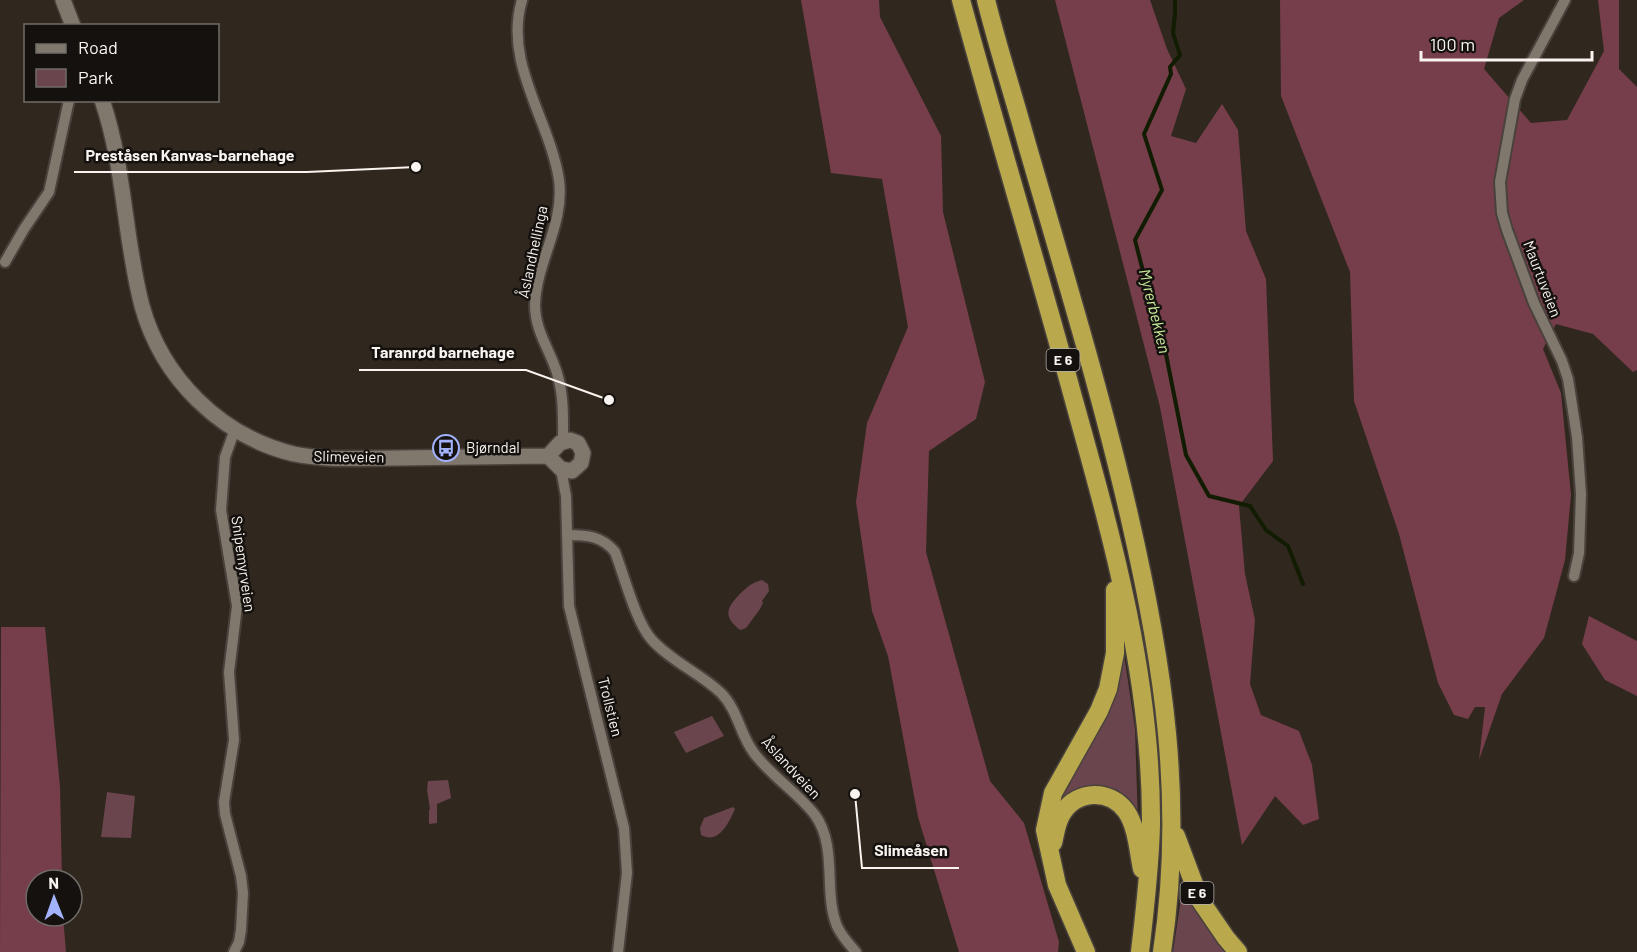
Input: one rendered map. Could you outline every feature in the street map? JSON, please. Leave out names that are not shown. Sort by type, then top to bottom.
[{"type":"highway","name":"E 6","points":[[961,0],[1114,546],[1137,660],[1147,732],[1151,824],[1140,952]]},
{"type":"highway","name":"E 6","points":[[986,0],[1119,469],[1146,591],[1160,668],[1171,766],[1172,825],[1169,897],[1162,952]]},
{"type":"highway","name":"E 6","points":[[1086,952],[1061,896],[1045,837],[1049,804],[1058,781],[1100,711],[1113,671],[1116,635],[1114,546]]},
{"type":"highway","name":"E 6","points":[[1050,860],[1057,824],[1065,809],[1083,796],[1109,797],[1121,806],[1130,819],[1147,891]]},
{"type":"highway","name":"E 6","points":[[1172,825],[1200,900],[1238,952]]},
{"type":"street","points":[[63,0],[72,24]]},
{"type":"street","name":"Åslandhellinga","points":[[522,0],[518,23],[521,62],[555,161],[559,183],[557,223],[536,292],[535,306],[540,334],[561,386],[564,414],[563,441]]},
{"type":"street","name":"Maurtuveien","points":[[1565,0],[1522,80],[1515,99],[1500,182],[1502,213],[1507,230],[1534,303],[1562,361],[1568,379],[1577,437],[1581,494],[1579,554],[1574,576]]},
{"type":"street","points":[[5,262],[49,192],[69,102]]},
{"type":"street","name":"Slimeveien","points":[[102,102],[117,160],[142,303],[164,360],[180,382],[201,404],[235,429],[282,450],[328,459],[548,456]]},
{"type":"street","name":"Snipemyrveien","points":[[234,952],[239,942],[243,893],[224,802],[234,740],[229,686],[237,606],[221,510],[225,457],[235,429]]},
{"type":"street","points":[[570,440],[578,443],[583,456],[581,464],[572,471],[561,469],[548,456],[563,441],[570,440]]},
{"type":"street","name":"Trollstien","points":[[561,469],[566,496],[569,606],[624,828],[627,873],[618,952]]},
{"type":"street","name":"Åslandveien","points":[[567,535],[595,537],[609,545],[615,552],[646,633],[673,659],[721,693],[733,710],[746,740],[758,759],[815,815],[822,828],[831,898],[837,925],[841,934],[856,952]]},
{"type":"green space","points":[[762,580],[768,584],[769,591],[760,609],[746,628],[740,630],[729,616],[730,607],[736,598],[753,583]]},
{"type":"green space","points":[[1122,641],[1135,729],[1138,825],[1116,795],[1058,808],[1055,803]]},
{"type":"green space","points":[[712,716],[724,736],[686,753],[674,732]]},
{"type":"green space","points":[[448,780],[451,798],[437,804],[437,823],[429,824],[428,781]]},
{"type":"green space","points":[[107,792],[135,796],[131,838],[101,837]]},
{"type":"green space","points":[[733,807],[735,809],[730,820],[718,835],[707,837],[701,835],[700,828],[704,818]]},
{"type":"green space","points":[[1184,879],[1229,952],[1173,952]]},
{"type":"shaded area","points":[[801,0],[879,0],[880,17],[941,136],[943,212],[985,382],[976,419],[929,451],[926,552],[990,781],[1024,823],[1059,942],[1058,952],[959,952],[918,817],[888,656],[872,611],[856,502],[867,423],[908,327],[882,179],[831,173]]},
{"type":"shaded area","points":[[1055,0],[1150,0],[1167,49],[1186,89],[1171,136],[1196,143],[1222,104],[1238,130],[1246,231],[1266,279],[1273,461],[1239,506],[1245,574],[1255,620],[1250,684],[1261,715],[1299,731],[1312,765],[1319,819],[1303,825],[1275,796],[1242,845],[1160,407]]},
{"type":"shaded area","points":[[1280,0],[1524,0],[1499,18],[1484,69],[1531,123],[1567,120],[1604,51],[1598,0],[1619,0],[1619,69],[1637,87],[1637,370],[1633,372],[1593,334],[1556,324],[1543,349],[1561,393],[1571,495],[1565,560],[1544,638],[1502,694],[1479,760],[1485,707],[1475,707],[1468,719],[1454,715],[1438,683],[1399,534],[1354,401],[1350,272],[1281,96]]},
{"type":"shaded area","points":[[1589,616],[1637,641],[1637,696],[1605,680],[1582,644]]},
{"type":"shaded area","points":[[1,627],[45,627],[60,787],[62,868],[24,868],[24,928],[64,928],[66,952],[0,952]]},
{"type":"waterway","name":"Myrerbekken","points":[[1175,0],[1173,33],[1180,55],[1170,67],[1171,74],[1144,134],[1162,190],[1135,240],[1145,279],[1157,309],[1186,455],[1209,496],[1250,506],[1266,530],[1288,546],[1303,584]]},
{"type":"place","name":"Preståsen Kanvas-barnehage","points":[[416,167]]},
{"type":"place","name":"Taranrød barnehage","points":[[609,400]]},
{"type":"place","name":"Bjørndal","points":[[446,448]]},
{"type":"place","name":"Slimeåsen","points":[[855,794]]}]
